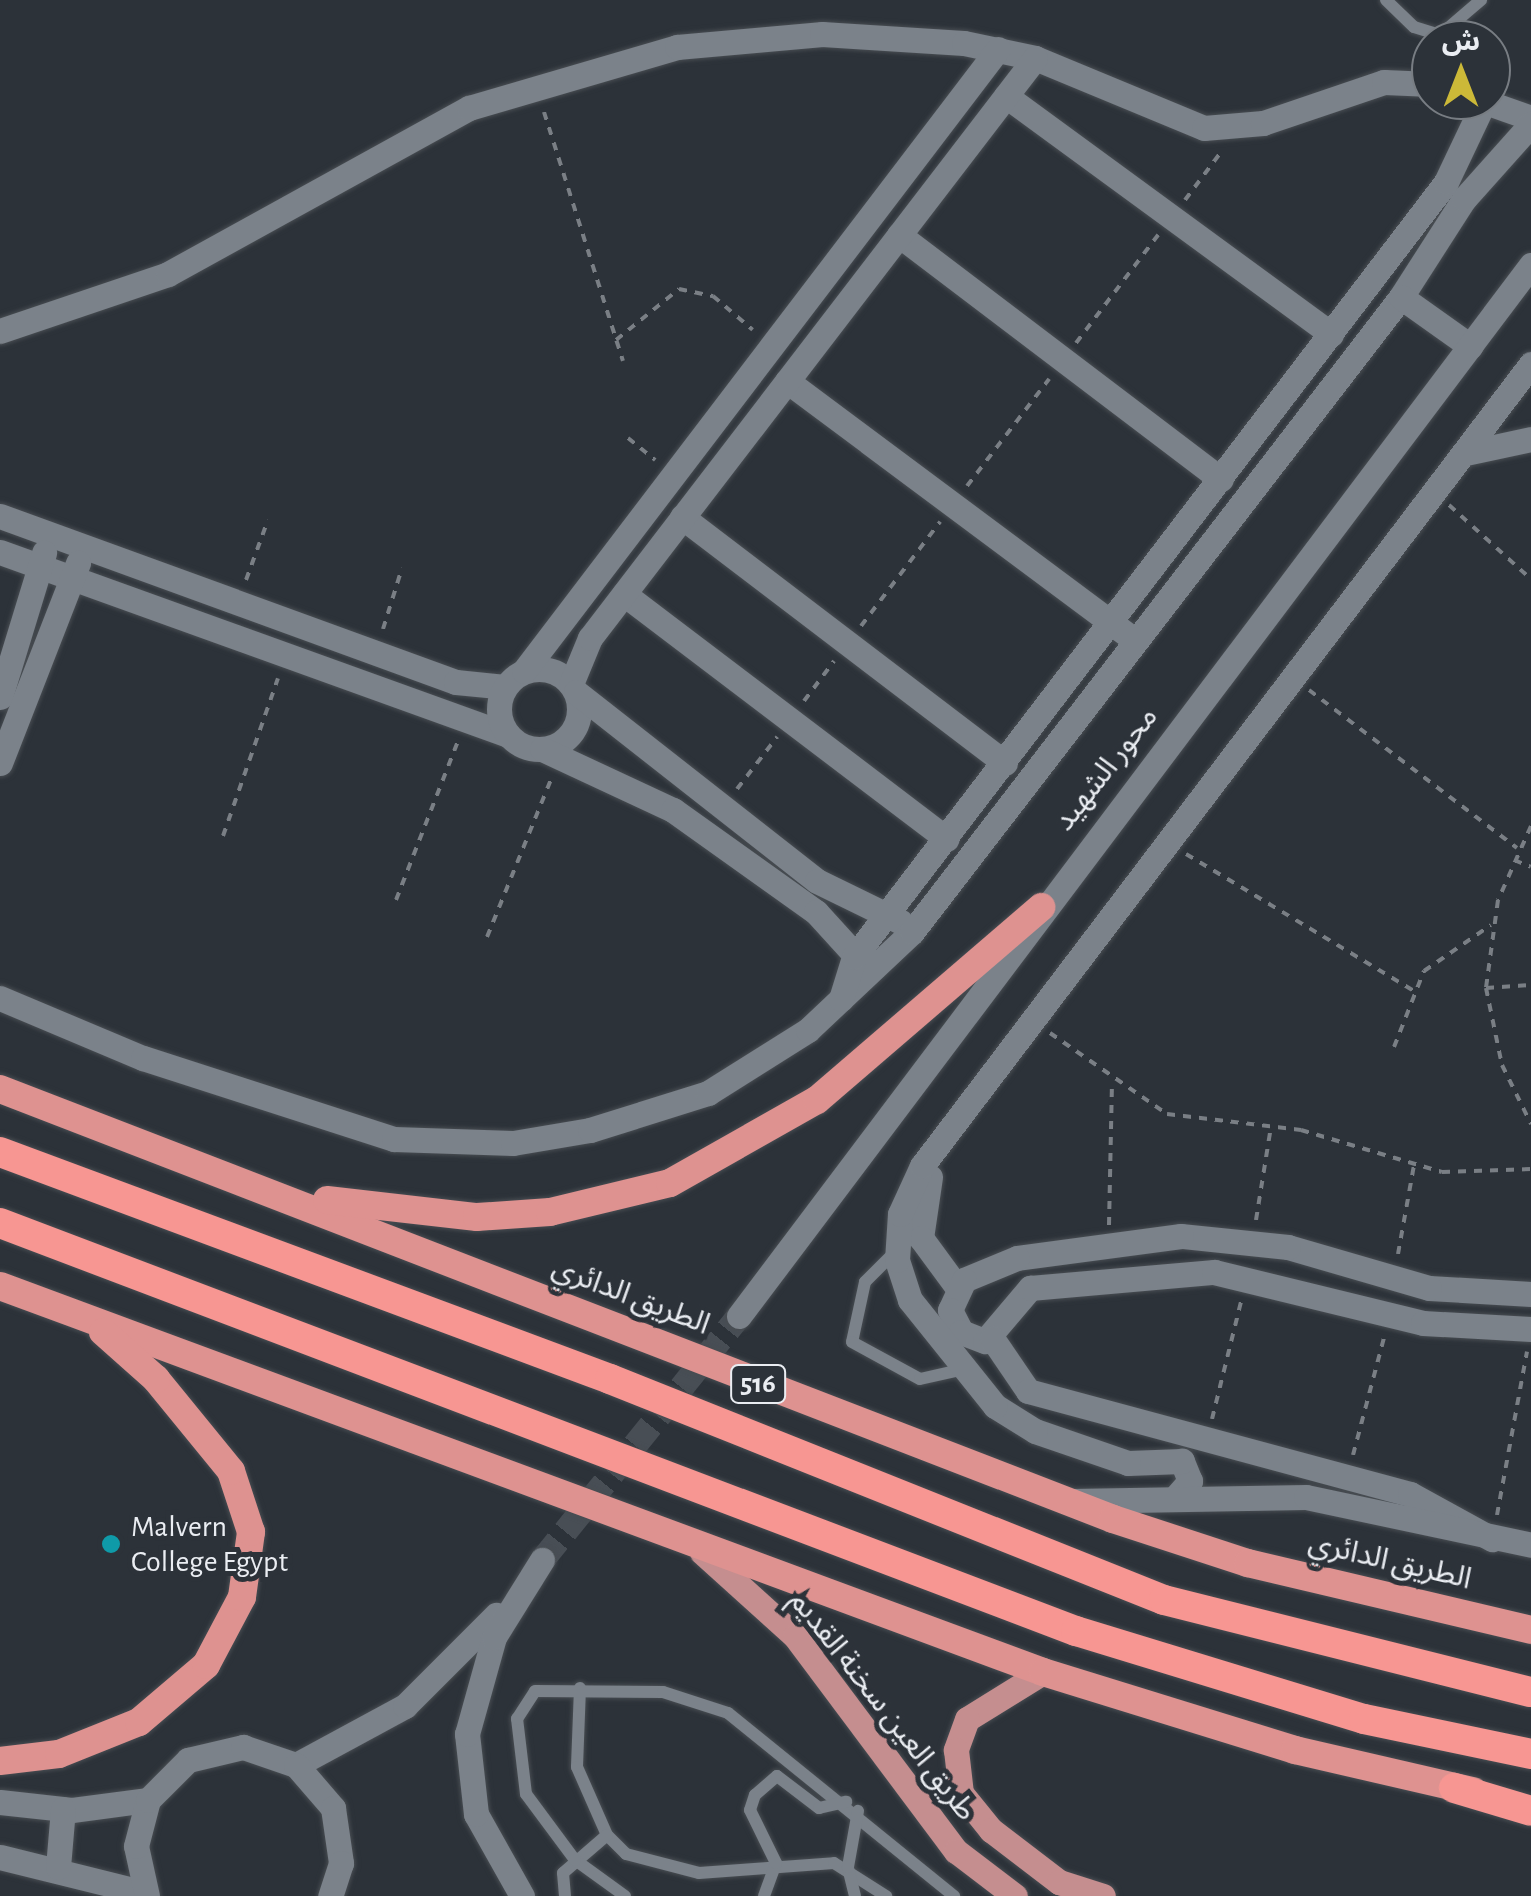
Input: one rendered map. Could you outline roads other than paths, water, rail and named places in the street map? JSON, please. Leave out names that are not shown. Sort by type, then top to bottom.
[{"type":"highway","points":[[272,1191],[477,1217],[550,1212],[670,1183],[818,1100],[1041,907]]},
{"type":"highway","name":"الطريق الدائري","points":[[0,1088],[1062,1501],[1248,1563],[1531,1630]]},
{"type":"highway","name":"516","points":[[0,1152],[610,1380],[1164,1600],[1531,1692]]},
{"type":"highway","points":[[0,1223],[1076,1631],[1348,1714],[1531,1754]]},
{"type":"highway","points":[[0,1286],[702,1552],[1043,1672],[1531,1811]]},
{"type":"highway","points":[[0,1762],[59,1754],[139,1722],[206,1665],[242,1598],[251,1532],[231,1470],[156,1379],[91,1322]]},
{"type":"highway","points":[[1454,1788],[1531,1800]]},
{"type":"main road","name":"طريق العين سخنة القديم","points":[[702,1552],[795,1636],[956,1852],[1015,1896]]},
{"type":"main road","name":"طريق العين سخنة القديم","points":[[1043,1672],[968,1719],[956,1750],[962,1792],[991,1830],[1058,1882],[1103,1896]]},
{"type":"street","points":[[0,331],[168,274],[404,140],[535,83],[749,38],[894,36],[998,49],[1034,58],[1170,120],[1239,128],[1384,82],[1411,83]]},
{"type":"street","points":[[508,735],[498,712],[514,679],[674,476],[998,49]]},
{"type":"street","points":[[552,752],[574,729],[573,688],[583,648],[1034,58]]},
{"type":"street","points":[[1006,96],[1331,334]]},
{"type":"street","points":[[842,999],[854,957],[1446,182],[1474,120]]},
{"type":"street","points":[[0,998],[343,1127],[449,1146],[590,1130],[708,1093],[875,975],[912,932],[1401,297],[1457,208],[1531,121]]},
{"type":"street","points":[[899,235],[1221,479]]},
{"type":"street","name":"محور الشهيد","points":[[739,1316],[1041,907],[1531,265]]},
{"type":"street","points":[[1401,297],[1470,346]]},
{"type":"street","points":[[1175,1498],[1191,1476],[1182,1461],[1128,1464],[1035,1431],[971,1378],[910,1300],[896,1251],[907,1194],[1173,847],[1294,678],[1466,453],[1519,400],[1531,364]]},
{"type":"street","points":[[787,381],[1136,642]]},
{"type":"street","points":[[1466,453],[1531,439]]},
{"type":"street","points":[[0,516],[468,686],[550,670],[834,892],[890,914],[912,932]]},
{"type":"street","points":[[682,517],[1005,763]]},
{"type":"street","points":[[0,697],[50,533]]},
{"type":"street","points":[[0,763],[84,546]]},
{"type":"street","points":[[0,552],[467,718],[552,752],[682,816],[816,912],[854,957],[875,975]]},
{"type":"street","points":[[624,594],[946,839]]},
{"type":"street","points":[[948,1136],[919,1222],[934,1266],[957,1287],[956,1326],[992,1338],[1007,1370],[1048,1399],[1440,1504],[1492,1539]]},
{"type":"street","points":[[957,1287],[1016,1258],[1109,1240],[1253,1241],[1392,1281],[1531,1294]]},
{"type":"street","points":[[992,1338],[1030,1288],[1148,1273],[1248,1276],[1390,1316],[1531,1330]]},
{"type":"street","points":[[971,1378],[1007,1370]]},
{"type":"street","points":[[1062,1501],[1306,1497],[1531,1546]]},
{"type":"street","points":[[296,1765],[417,1697],[514,1597],[542,1560]]},
{"type":"street","points":[[514,1597],[478,1674],[467,1748],[476,1814],[522,1896]]},
{"type":"street","points":[[0,1858],[58,1867],[146,1894],[136,1846],[148,1800],[188,1760],[214,1750],[270,1752],[296,1765],[318,1783],[340,1835],[330,1896]]},
{"type":"street","points":[[0,1802],[63,1809],[148,1800]]},
{"type":"street","points":[[58,1867],[63,1809]]},
{"type":"lane","points":[[1386,0],[1414,27],[1440,34],[1482,0]]},
{"type":"lane","points":[[896,1251],[865,1282],[852,1342],[920,1379],[971,1378]]},
{"type":"lane","points":[[580,1688],[574,1755],[607,1835],[626,1854],[681,1871],[776,1863],[848,1867],[886,1896]]},
{"type":"lane","points":[[624,1896],[575,1860],[526,1794],[516,1733],[520,1708],[535,1691],[580,1688],[707,1703],[846,1802],[954,1896]]},
{"type":"lane","points":[[764,1896],[776,1863],[750,1806],[771,1778],[819,1808],[846,1802]]},
{"type":"lane","points":[[855,1896],[848,1867],[858,1812]]},
{"type":"lane","points":[[565,1896],[563,1872],[607,1835]]},
{"type":"tunnel","points":[[542,1560],[739,1316]]},
{"type":"place","name":"Malvern College Egypt","points":[[111,1544]]}]
